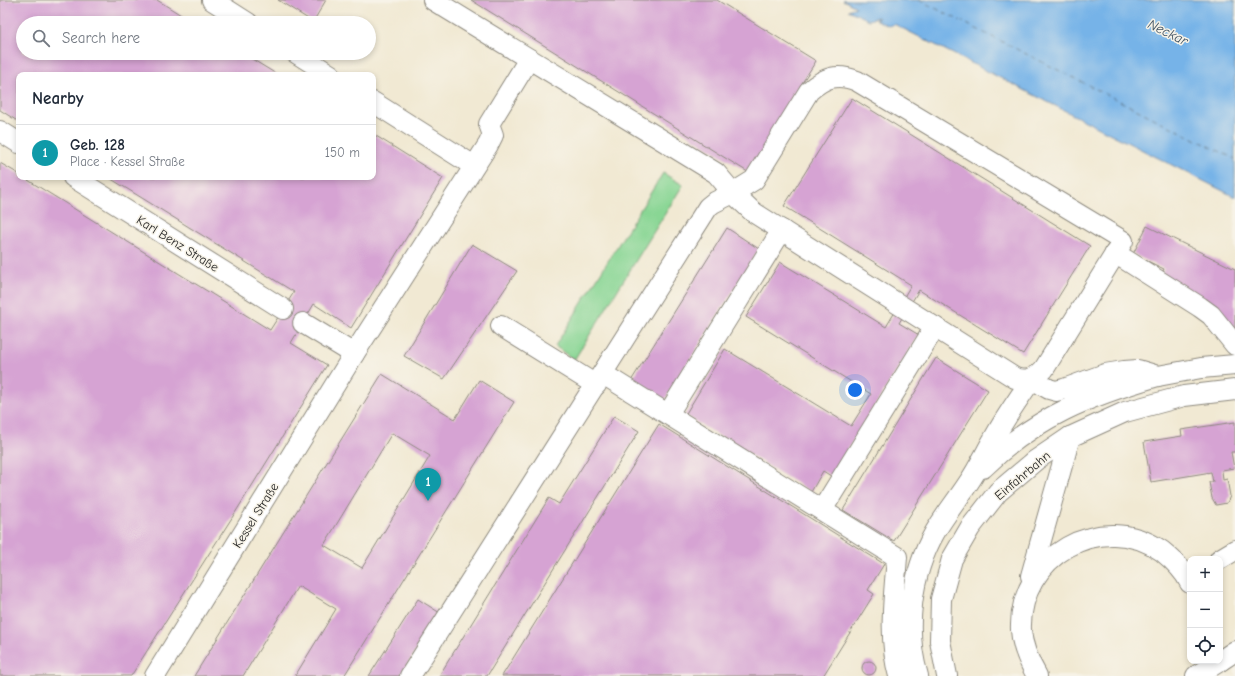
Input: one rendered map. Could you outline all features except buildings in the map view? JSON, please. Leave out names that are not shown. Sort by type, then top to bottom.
[{"type":"street","points":[[212,0],[237,16]]},
{"type":"street","points":[[410,676],[708,207],[713,203],[733,193],[754,180],[809,91],[821,81],[828,78],[843,77],[857,81],[1123,241],[1044,369],[1039,375],[1032,379],[1020,380],[753,212],[733,193],[716,173],[433,0]]},
{"type":"street","name":"Kessel Straße","points":[[155,676],[354,354],[494,135],[489,124],[529,59]]},
{"type":"street","points":[[307,60],[325,72]]},
{"type":"street","points":[[376,104],[474,166]]},
{"type":"street","points":[[0,131],[16,141]]},
{"type":"street","name":"Karl Benz Straße","points":[[78,180],[283,309]]},
{"type":"street","points":[[668,414],[782,230]]},
{"type":"street","points":[[1115,254],[1211,315],[1235,344]]},
{"type":"street","points":[[303,323],[354,354]]},
{"type":"street","points":[[501,326],[599,380],[668,414],[897,557],[892,618],[893,644],[898,676]]},
{"type":"street","points":[[822,510],[935,327]]},
{"type":"street","points":[[969,482],[983,467],[1013,442],[1047,419],[1071,406],[1131,384],[1158,376],[1201,368],[1235,365]]},
{"type":"street","points":[[1032,379],[1049,389],[1056,391],[1105,374],[1124,371],[1138,370],[1158,376]]},
{"type":"street","points":[[918,676],[912,642],[911,617],[914,592],[919,570],[934,534],[948,511],[969,482],[993,439],[1032,379]]},
{"type":"street","name":"Einfahrbahn","points":[[947,676],[940,640],[941,599],[952,559],[970,528],[998,492],[1036,460],[1070,438],[1125,412],[1184,396],[1235,390]]},
{"type":"street","name":"Einfahrbahn","points":[[1023,607],[1070,438]]},
{"type":"street","points":[[1037,676],[1026,655],[1021,631],[1023,607],[1030,584],[1044,564],[1062,549],[1084,539],[1107,535],[1131,537],[1153,545],[1173,559],[1187,576]]},
{"type":"street","points":[[1223,557],[1235,550]]},
{"type":"street","points":[[1223,659],[1235,651]]},
{"type":"street","points":[[1184,676],[1191,664]]},
{"type":"street","points":[[1196,676],[1215,664]]},
{"type":"green space","points":[[663,173],[683,185],[574,360],[555,346]]},
{"type":"water","name":"Neckar","points":[[843,0],[1235,0],[1235,197],[894,24],[889,26],[875,19],[879,18],[877,17],[869,20],[848,10],[856,7]]},
{"type":"ferry route","points":[[919,0],[1235,159]]},
{"type":"place","name":"Geb. 128","points":[[428,501]]}]
